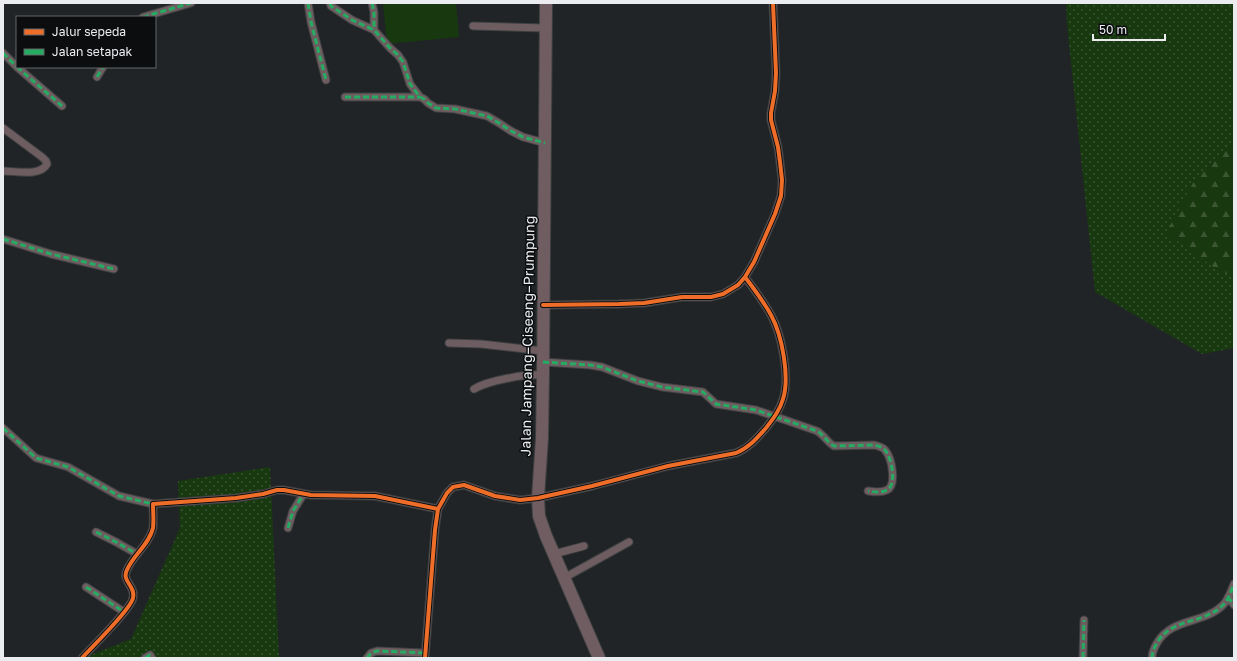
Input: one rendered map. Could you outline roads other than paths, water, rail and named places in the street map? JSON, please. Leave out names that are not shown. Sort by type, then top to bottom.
[{"type":"main road","name":"Jalan Jampang–Ciseeng–Prumpung","points":[[546,3],[543,375],[542,438],[538,498],[539,516],[546,536],[599,658]]},
{"type":"street","points":[[146,16],[190,3]]},
{"type":"street","points":[[308,3],[311,22],[326,80]]},
{"type":"street","points":[[330,3],[331,6],[352,20],[374,30],[398,55],[403,62],[410,84],[420,97],[428,103],[436,108],[487,116],[523,137],[545,143]]},
{"type":"street","points":[[372,3],[374,12],[374,30]]},
{"type":"street","points":[[543,305],[644,303],[682,297],[711,297],[724,294],[738,285],[746,277],[775,214],[781,196],[782,180],[780,162],[771,120],[776,73],[773,3]]},
{"type":"street","points":[[473,26],[546,28]]},
{"type":"street","points":[[4,58],[16,66]]},
{"type":"street","points":[[18,68],[62,106]]},
{"type":"street","points":[[97,77],[102,68]]},
{"type":"street","points":[[345,97],[420,97]]},
{"type":"street","points":[[3,128],[42,158],[47,164],[44,169],[37,172],[3,171]]},
{"type":"street","points":[[3,239],[51,254],[114,269]]},
{"type":"street","points":[[367,658],[371,653],[377,651],[425,656],[438,509],[447,493],[453,487],[464,485],[495,496],[513,500],[538,498],[668,466],[736,453],[751,444],[774,417],[783,399],[785,389],[785,364],[781,339],[771,315],[746,277]]},
{"type":"street","points":[[449,343],[481,344],[602,367],[638,381],[662,387],[703,392],[716,404],[756,410],[817,431],[824,435],[830,444],[834,446],[874,445],[886,451],[891,465],[893,480],[890,488],[885,491],[868,491]]},
{"type":"street","points":[[474,390],[490,383],[512,378],[543,375]]},
{"type":"street","points":[[3,428],[36,458],[68,467],[119,496],[153,504],[236,498],[263,494],[277,490],[304,495],[375,496],[438,509]]},
{"type":"street","points":[[288,528],[293,511],[304,495]]},
{"type":"street","points":[[82,658],[132,602],[134,596],[133,589],[126,579],[126,570],[148,541],[153,528],[153,504]]},
{"type":"street","points":[[96,532],[137,554]]},
{"type":"street","points":[[564,578],[629,542]]},
{"type":"street","points":[[554,554],[584,546]]},
{"type":"street","points":[[1152,658],[1156,645],[1162,635],[1173,627],[1214,612],[1223,605],[1234,584]]},
{"type":"street","points":[[86,587],[124,612]]},
{"type":"street","points":[[1228,597],[1234,605]]},
{"type":"street","points":[[1083,658],[1084,620]]},
{"type":"street","points":[[145,658],[150,656],[152,658]]}]
